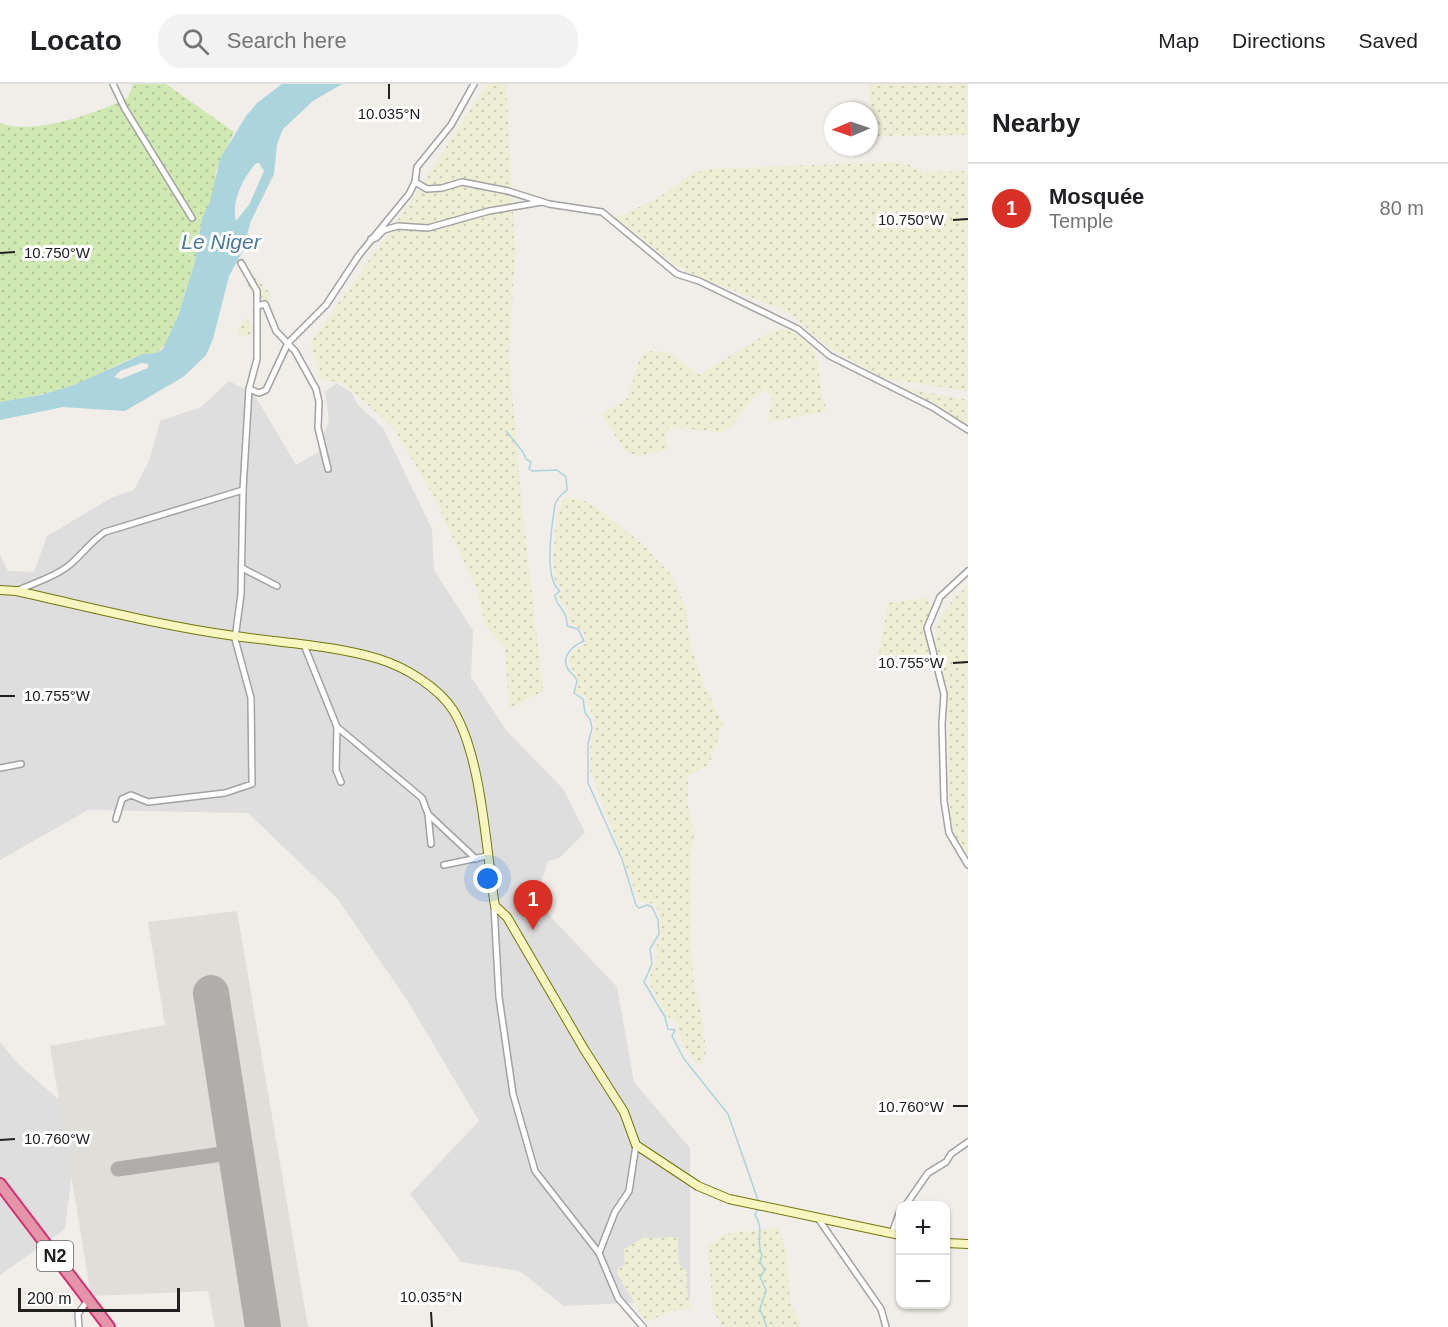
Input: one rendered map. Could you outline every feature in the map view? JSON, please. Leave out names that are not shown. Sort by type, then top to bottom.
[{"type":"highway","name":"N2","points":[[0,1184],[109,1327]]},
{"type":"street","points":[[113,84],[125,109],[192,218]]},
{"type":"street","points":[[249,389],[259,393],[266,390],[288,343],[326,305],[371,239],[415,182],[417,167],[451,125],[474,84]]},
{"type":"street","points":[[415,182],[427,189],[442,189],[462,182],[544,202],[602,212],[677,274],[699,281],[798,329],[830,356],[932,407],[968,430]]},
{"type":"street","points":[[371,239],[376,238],[384,230],[398,226],[428,228],[489,211],[544,202]]},
{"type":"street","points":[[116,819],[122,799],[131,795],[148,802],[225,793],[252,784],[251,698],[248,680],[239,660],[235,636],[242,568],[243,490],[249,389],[256,359],[257,291],[241,263]]},
{"type":"street","points":[[257,306],[265,304],[276,331],[300,358],[316,389],[320,402],[318,428],[328,469]]},
{"type":"street","points":[[16,591],[52,577],[69,566],[93,540],[105,532],[243,490]]},
{"type":"street","points":[[242,568],[277,586]]},
{"type":"street","points":[[968,571],[940,597],[927,628],[944,694],[942,724],[944,801],[949,833],[968,865]]},
{"type":"street","points":[[0,590],[16,591],[235,636],[304,645],[378,659],[414,675],[452,709],[470,756],[495,906],[499,997],[513,1094],[535,1171],[598,1253],[618,1298],[643,1327]]},
{"type":"street","points":[[304,645],[337,728],[336,770],[341,782]]},
{"type":"street","points":[[337,728],[422,798],[428,814],[431,844]]},
{"type":"street","points":[[0,768],[21,764]]},
{"type":"street","points":[[428,814],[476,859]]},
{"type":"street","points":[[444,865],[487,856]]},
{"type":"street","points":[[495,906],[507,917],[584,1049],[624,1112],[636,1145],[628,1191],[615,1212],[598,1253]]},
{"type":"street","points":[[908,1201],[928,1173],[946,1162],[951,1154],[968,1142]]},
{"type":"street","points":[[636,1145],[699,1186],[729,1199],[896,1234]]},
{"type":"street","points":[[816,1216],[881,1309],[886,1327]]},
{"type":"street","points":[[950,1243],[968,1244]]},
{"type":"street","points":[[79,1327],[78,1314],[88,1299]]},
{"type":"shaded area","points":[[229,381],[254,394],[296,465],[318,452],[329,420],[325,392],[336,383],[351,392],[358,405],[383,428],[432,529],[434,570],[473,631],[471,677],[506,730],[564,790],[585,833],[559,858],[548,861],[535,900],[617,987],[634,1082],[690,1148],[690,1300],[564,1306],[520,1271],[461,1262],[410,1194],[479,1121],[409,1003],[337,898],[248,813],[88,810],[0,860],[0,555],[8,571],[34,572],[47,536],[111,498],[134,490],[149,461],[160,421],[201,407]]},
{"type":"shaded area","points":[[237,911],[308,1327],[215,1327],[208,1291],[91,1296],[50,1046],[165,1025],[148,922]]},
{"type":"shaded area","points":[[0,1042],[18,1064],[79,1117],[65,1229],[0,1275]]},
{"type":"green space","points":[[133,84],[166,84],[234,132],[216,171],[210,203],[202,218],[195,262],[169,340],[157,353],[125,361],[74,385],[0,402],[0,123],[30,127],[83,116],[128,98]]},
{"type":"green space","points":[[487,84],[506,84],[515,251],[509,355],[520,488],[543,691],[509,708],[505,648],[485,625],[477,590],[433,495],[392,426],[343,383],[321,379],[310,343],[410,203]]},
{"type":"green space","points":[[868,84],[968,84],[968,135],[878,136],[878,102],[870,102]]},
{"type":"green space","points":[[893,162],[910,165],[924,172],[968,171],[968,391],[883,378],[831,349],[788,312],[684,271],[615,218],[657,199],[693,173],[708,169]]},
{"type":"green space","points":[[255,277],[272,295],[267,303],[255,302],[246,281]]},
{"type":"green space","points":[[245,315],[253,329],[249,337],[239,335],[237,329],[245,320]]},
{"type":"green space","points":[[781,329],[793,331],[812,347],[818,363],[821,393],[827,411],[768,422],[772,396],[765,390],[751,400],[733,425],[721,432],[669,427],[665,437],[669,449],[639,456],[626,452],[601,414],[628,398],[638,363],[646,351],[668,352],[699,375],[768,333]]},
{"type":"green space","points":[[903,388],[968,400],[968,428],[952,416],[902,391]]},
{"type":"green space","points":[[566,497],[589,502],[640,542],[671,575],[685,607],[691,647],[705,687],[723,724],[709,765],[688,776],[688,806],[694,834],[691,850],[691,947],[694,987],[700,1006],[706,1048],[704,1063],[697,1064],[691,1057],[681,1039],[677,1022],[667,1016],[650,985],[651,970],[658,956],[655,950],[661,935],[659,912],[655,904],[639,901],[591,772],[591,743],[595,722],[586,697],[575,691],[579,684],[568,660],[575,650],[585,644],[586,639],[583,630],[569,622],[569,611],[558,598],[562,589],[555,582],[553,561],[556,521],[562,501]]},
{"type":"green space","points":[[968,585],[968,856],[956,837],[950,813],[947,685],[935,651],[935,626],[953,600]]},
{"type":"green space","points":[[926,598],[932,607],[924,629],[932,660],[878,660],[888,603]]},
{"type":"green space","points":[[779,1228],[786,1252],[790,1301],[801,1327],[723,1327],[713,1311],[708,1246],[724,1234]]},
{"type":"green space","points":[[678,1237],[678,1257],[680,1265],[687,1272],[687,1291],[691,1308],[671,1311],[646,1322],[617,1274],[619,1268],[625,1265],[624,1249],[642,1238]]},
{"type":"water","name":"Le Niger","points":[[282,84],[342,84],[313,101],[283,129],[277,144],[274,174],[250,223],[244,249],[229,276],[213,339],[206,355],[183,377],[125,411],[63,407],[0,420],[0,402],[41,395],[74,385],[143,354],[157,353],[163,349],[178,316],[195,262],[202,218],[210,202],[220,159],[246,116],[257,103]],"holes":[[[256,163],[259,163],[264,171],[249,205],[236,221],[235,206],[239,190]],[[142,363],[148,364],[148,368],[121,379],[114,377],[120,371]]]},
{"type":"waterway","points":[[506,431],[526,459],[531,462],[529,469],[532,471],[557,470],[566,477],[567,490],[555,505],[550,563],[555,585],[560,591],[555,595],[556,600],[567,620],[567,626],[578,629],[584,641],[572,648],[567,655],[566,664],[577,681],[574,693],[583,699],[585,713],[590,719],[592,728],[588,744],[588,783],[622,859],[636,905],[639,908],[647,905],[652,907],[658,920],[659,934],[650,949],[652,964],[644,982],[665,1017],[668,1029],[675,1030],[672,1036],[684,1059],[728,1114],[759,1203]]},
{"type":"waterway","points":[[760,1210],[757,1210],[755,1215],[759,1225],[759,1245],[762,1255],[760,1262],[765,1270],[760,1277],[766,1290],[760,1309],[767,1327]]},
{"type":"taxiway","points":[[118,1169],[236,1152]]},
{"type":"runway","points":[[211,993],[263,1327]]},
{"type":"place","name":"Mosquée","points":[[533,930]]}]
